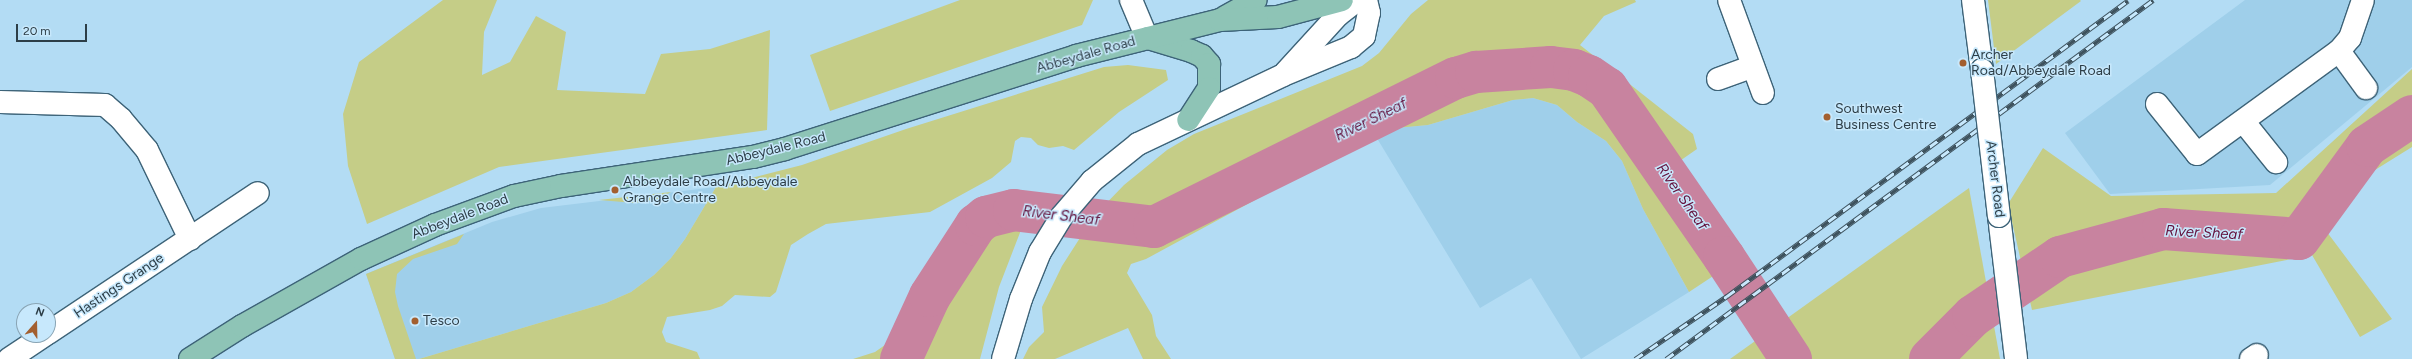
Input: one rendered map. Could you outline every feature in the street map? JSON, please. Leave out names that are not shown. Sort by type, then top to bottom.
[{"type":"main road","name":"Abbeydale Road","points":[[1220,20],[1256,0]]},
{"type":"main road","name":"Abbeydale Road","points":[[190,359],[242,326],[361,259],[470,211],[514,196],[561,186],[713,164],[785,149],[1069,58],[1220,20],[1278,17],[1342,0]]},
{"type":"main road","points":[[1147,38],[1191,51],[1202,56],[1209,64],[1209,88],[1188,120]]},
{"type":"street","points":[[1131,0],[1147,38]]},
{"type":"street","points":[[1283,75],[1338,14],[1357,0]]},
{"type":"street","points":[[1002,359],[1021,299],[1040,252],[1062,216],[1092,181],[1120,156],[1138,144],[1283,75],[1337,55],[1364,36],[1369,13],[1366,0]]},
{"type":"street","points":[[1729,0],[1764,93]]},
{"type":"street","name":"Archer Road","points":[[1973,0],[2016,359]]},
{"type":"street","points":[[2157,104],[2197,154],[2339,51],[2350,38],[2363,0]]},
{"type":"street","points":[[2339,51],[2366,88]]},
{"type":"street","points":[[1718,79],[1753,66]]},
{"type":"street","points":[[0,102],[105,105],[121,118],[147,150],[190,239]]},
{"type":"street","points":[[2243,121],[2276,162]]},
{"type":"street","name":"Hastings Grange","points":[[56,328],[258,193]]},
{"type":"street","points":[[9,359],[33,343]]},
{"type":"shaded area","points":[[2245,0],[2412,0],[2412,67],[2270,185],[2110,194],[2065,133]]},
{"type":"shaded area","points":[[1533,98],[1557,105],[1577,122],[1606,141],[1622,161],[1643,209],[1689,292],[1581,359],[1531,278],[1480,308],[1375,135],[1386,129],[1428,125],[1513,100]]},
{"type":"shaded area","points":[[716,187],[685,239],[671,258],[654,275],[631,292],[606,303],[419,359],[395,359],[366,274],[492,222],[541,208]]},
{"type":"green space","points":[[443,0],[497,0],[484,32],[482,75],[510,62],[536,16],[566,32],[557,90],[645,94],[661,54],[710,49],[770,30],[767,130],[499,167],[367,224],[348,166],[343,114],[359,62]]},
{"type":"green space","points":[[960,0],[1093,0],[1082,25],[830,111],[810,55]]},
{"type":"green space","points":[[1428,0],[1635,0],[1636,2],[1604,16],[1580,45],[1693,134],[1697,149],[1651,181],[1665,197],[1670,197],[1677,210],[1702,235],[1732,237],[1740,244],[1742,257],[1689,292],[1643,209],[1622,161],[1606,141],[1577,122],[1557,105],[1533,98],[1513,100],[1428,125],[1386,129],[1146,259],[1131,264],[1127,273],[1152,315],[1156,336],[1171,359],[1143,359],[1128,328],[1055,359],[1023,359],[1029,347],[1044,332],[1042,307],[1062,266],[1094,216],[1124,185],[1167,150],[1194,134],[1362,66],[1379,53],[1411,14]]},
{"type":"green space","points":[[1988,0],[2080,0],[2081,1],[1996,64]]},
{"type":"green space","points":[[1128,65],[1166,70],[1168,80],[1119,112],[1074,150],[1063,146],[1049,148],[1038,145],[1031,138],[1021,137],[1015,141],[1011,162],[992,178],[930,212],[826,224],[808,234],[791,245],[776,292],[770,297],[735,295],[722,306],[710,310],[667,317],[662,332],[666,342],[697,352],[700,359],[419,359],[606,303],[631,292],[654,275],[671,258],[685,239],[716,187],[802,165],[906,129],[1104,67]]},
{"type":"green space","points":[[2412,69],[2412,147],[2346,188],[2321,224],[2392,319],[2360,337],[2312,255],[2032,310],[2008,204],[2043,148],[2111,196],[2276,193]]},
{"type":"green space","points":[[1969,188],[2000,359],[1730,359]]},
{"type":"green space","points":[[671,192],[658,199],[635,203],[599,200]]},
{"type":"green space","points":[[997,227],[1021,230],[999,287],[980,359],[853,359],[875,352],[892,340],[936,300],[978,234]]},
{"type":"green space","points":[[464,234],[457,244],[413,259],[397,274],[395,292],[398,306],[416,359],[395,359],[366,274]]},
{"type":"waterway","name":"River Sheaf","points":[[901,359],[930,296],[976,225],[986,217],[1014,210],[1154,227],[1456,78],[1476,72],[1551,67],[1574,70],[1589,76],[1607,88],[1724,257],[1791,359]]},
{"type":"waterway","name":"River Sheaf","points":[[1930,359],[1973,316],[2060,257],[2163,229],[2299,239],[2367,146],[2412,116]]},
{"type":"railway","points":[[1635,359],[1727,296],[2128,0]]},
{"type":"railway","points":[[1666,359],[2153,0]]},
{"type":"place","name":"Archer Road/Abbeydale Road","points":[[1963,63]]},
{"type":"place","name":"Southwest Business Centre","points":[[1827,117]]},
{"type":"place","name":"Abbeydale Road/Abbeydale Grange Centre","points":[[615,190]]},
{"type":"place","name":"Tesco","points":[[415,321]]}]
